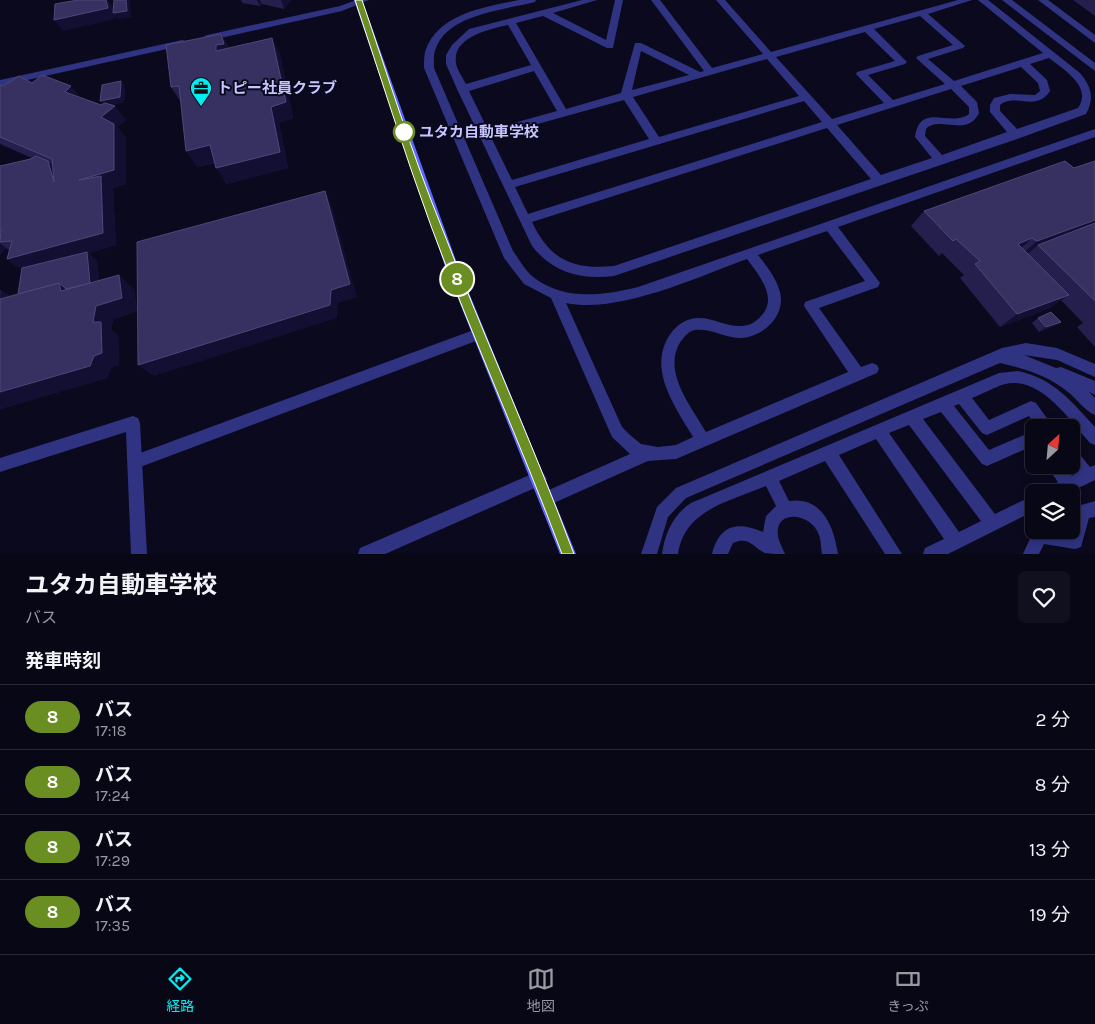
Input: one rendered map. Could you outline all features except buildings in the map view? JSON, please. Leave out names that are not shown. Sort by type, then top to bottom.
[{"type":"street","points":[[532,0],[470,15],[451,24],[430,46],[427,58],[428,68],[508,254],[524,277],[556,295],[574,300],[591,301],[638,292],[1095,133]]},
{"type":"street","points":[[593,0],[472,31],[455,47],[451,54],[451,64],[536,243],[550,260],[563,268],[603,273],[614,272],[1016,135],[1075,114],[1086,107],[1088,92],[1084,83],[1051,54],[982,0]]},
{"type":"street","points":[[543,12],[610,46],[619,0]]},
{"type":"street","points":[[655,0],[710,72]]},
{"type":"street","points":[[720,0],[880,181]]},
{"type":"street","points":[[924,0],[934,9]]},
{"type":"street","points":[[485,135],[968,0]]},
{"type":"street","points":[[1006,0],[1095,68]]},
{"type":"street","points":[[1042,0],[1095,40]]},
{"type":"street","points":[[0,83],[342,8],[361,1],[436,226],[568,554]]},
{"type":"street","points":[[921,13],[960,46],[921,58],[968,99],[975,110],[974,115],[969,120],[963,122],[936,120],[929,121],[924,125],[920,137],[940,160]]},
{"type":"street","points":[[510,20],[563,113]]},
{"type":"street","points":[[867,28],[902,62],[861,74],[891,104]]},
{"type":"street","points":[[656,141],[626,95],[638,45],[698,75]]},
{"type":"street","points":[[525,220],[1051,54]]},
{"type":"street","points":[[1016,135],[995,112],[994,108],[998,101],[1002,97],[1035,99],[1045,92],[1043,82],[1023,63]]},
{"type":"street","points":[[462,88],[537,67]]},
{"type":"street","points":[[508,185],[806,97]]},
{"type":"street","points":[[830,226],[874,284],[810,306],[858,375]]},
{"type":"street","points":[[703,441],[667,373],[670,351],[677,335],[682,330],[696,324],[713,325],[723,329],[743,332],[761,325],[766,320],[776,299],[774,290],[750,253]]},
{"type":"street","points":[[556,295],[617,432],[624,441],[647,454],[664,455],[676,452],[872,369]]},
{"type":"street","points":[[135,462],[478,334]]},
{"type":"street","points":[[649,554],[662,512],[681,493],[1015,350],[1029,349],[1069,358],[1095,371]]},
{"type":"street","points":[[998,357],[1017,359],[1083,381],[1095,388]]},
{"type":"street","points":[[1051,371],[1075,388],[1095,408]]},
{"type":"street","points":[[670,554],[674,535],[688,513],[943,403],[1014,375],[1027,378],[1053,393],[1095,438]]},
{"type":"street","points":[[962,396],[988,428],[1031,408],[1040,419]]},
{"type":"street","points":[[943,403],[986,460],[1025,442]]},
{"type":"street","points":[[912,417],[992,523]]},
{"type":"street","points":[[0,465],[133,422],[139,554]]},
{"type":"street","points":[[879,431],[956,542]]},
{"type":"street","points":[[828,452],[894,554]]},
{"type":"street","points":[[547,498],[647,454]]},
{"type":"street","points":[[1072,484],[1092,474],[1080,464]]},
{"type":"street","points":[[1061,474],[1069,484]]},
{"type":"street","points":[[769,477],[785,509]]},
{"type":"street","points":[[366,554],[539,479]]},
{"type":"street","points":[[931,554],[1025,507]]},
{"type":"street","points":[[776,554],[770,538],[771,524],[777,513],[785,509],[801,508],[814,514],[824,525],[830,539],[830,554]]},
{"type":"street","points":[[1031,554],[1040,535],[1075,541],[1083,511],[1095,509]]},
{"type":"street","points":[[720,554],[727,538],[738,533],[752,533],[765,540],[776,554]]},
{"type":"bus line","name":"8","points":[[358,0],[436,226],[568,554]]},
{"type":"place","name":"トピー社員クラブ","points":[[201,107]]},
{"type":"place","name":"ユタカ自動車学校","points":[[404,132]]}]
